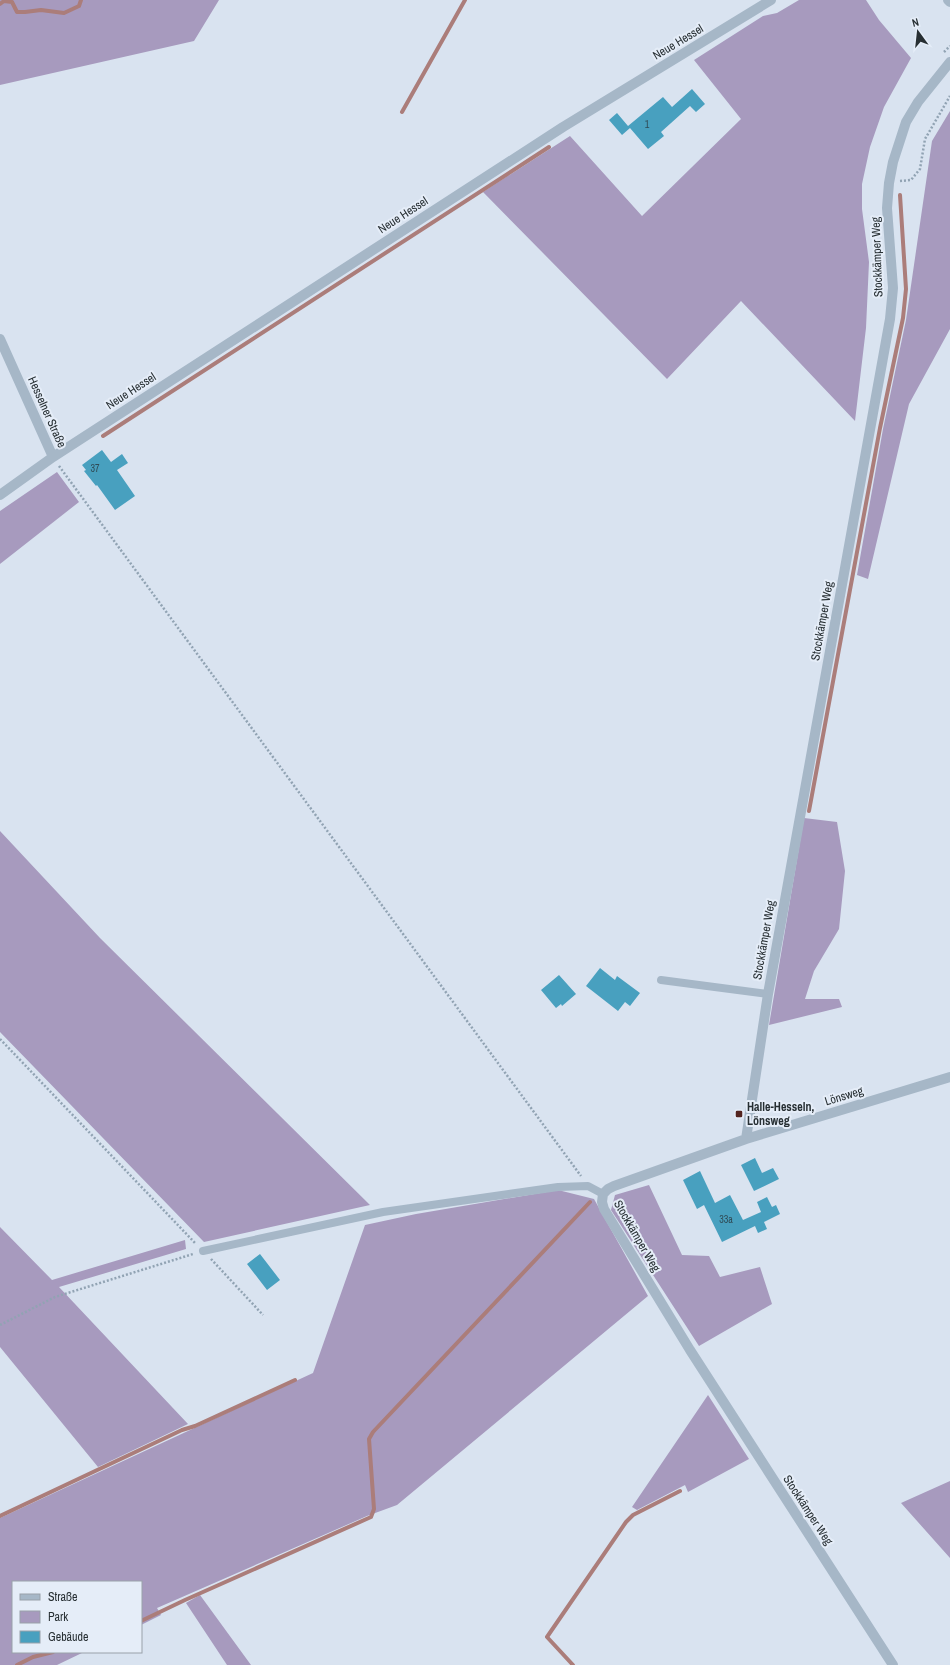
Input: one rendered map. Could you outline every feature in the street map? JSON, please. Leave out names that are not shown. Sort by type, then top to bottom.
[{"type":"street","name":"Neue Hessel","points":[[53,457],[563,127],[771,0]]},
{"type":"street","name":"Stockkämper Weg","points":[[893,1665],[690,1350],[604,1209],[602,1194],[614,1186],[746,1139],[768,994],[890,319],[893,288],[888,208],[889,183],[893,162],[906,122],[918,102],[950,62]]},
{"type":"street","name":"Hesselner Straße","points":[[0,339],[53,457],[0,495]]},
{"type":"street","name":"Lönsweg","points":[[746,1139],[950,1077]]},
{"type":"lane","points":[[661,980],[768,994]]},
{"type":"lane","points":[[203,1251],[383,1212],[558,1187],[588,1186],[602,1194]]},
{"type":"path","points":[[889,183],[911,180],[920,169],[924,139],[950,96]]},
{"type":"path","points":[[53,457],[588,1186]]},
{"type":"path","points":[[0,1040],[263,1314]]},
{"type":"path","points":[[0,1325],[55,1297],[203,1251]]},
{"type":"green space","points":[[0,0],[219,0],[194,41],[0,85]]},
{"type":"green space","points":[[799,0],[866,0],[879,20],[911,58],[884,107],[870,147],[862,184],[862,209],[869,262],[866,328],[855,421],[741,301],[667,379],[483,192],[570,136],[642,216],[741,119],[694,60],[763,16],[777,13]]},
{"type":"green space","points":[[950,111],[950,329],[909,404],[868,579],[857,575],[883,429],[906,320],[932,141]]},
{"type":"green space","points":[[57,472],[79,502],[0,564],[0,511]]},
{"type":"green space","points":[[804,818],[837,822],[845,871],[839,929],[814,971],[805,999],[839,999],[842,1007],[769,1025]]},
{"type":"green space","points":[[0,831],[100,938],[370,1205],[204,1242],[0,1032]]},
{"type":"green space","points":[[649,1185],[682,1255],[709,1256],[720,1277],[760,1267],[772,1304],[699,1346],[611,1210],[615,1195]]},
{"type":"green space","points":[[558,1190],[594,1199],[648,1296],[397,1505],[367,1516],[157,1608],[161,1615],[142,1624],[142,1581],[12,1581],[12,1653],[82,1653],[57,1665],[0,1665],[0,1518],[313,1373],[365,1225],[416,1214]]},
{"type":"green space","points":[[0,1227],[52,1280],[185,1240],[186,1249],[59,1287],[188,1424],[98,1467],[0,1347]]},
{"type":"green space","points":[[708,1395],[749,1459],[688,1492],[685,1485],[637,1510],[632,1507]]},
{"type":"green space","points":[[950,1481],[950,1558],[901,1503]]},
{"type":"green space","points":[[200,1595],[251,1665],[227,1665],[186,1603]]},
{"type":"building","points":[[692,89],[705,104],[696,112],[690,106],[661,132],[664,136],[648,149],[630,128],[622,135],[609,120],[617,113],[628,126],[663,97],[672,107]]},
{"type":"building","points":[[102,450],[111,462],[122,454],[128,463],[117,470],[135,496],[115,510],[97,485],[96,486],[84,471],[86,470],[82,465]]},
{"type":"building","points":[[600,968],[615,980],[617,976],[640,993],[630,1006],[625,1002],[618,1011],[586,986]]},
{"type":"building","points":[[559,975],[576,994],[562,1006],[561,1004],[556,1008],[541,990]]},
{"type":"building","points":[[755,1158],[762,1173],[773,1168],[779,1179],[754,1191],[741,1165]]},
{"type":"building","points":[[700,1171],[715,1203],[730,1195],[743,1220],[761,1212],[757,1202],[767,1197],[772,1207],[776,1205],[780,1214],[764,1222],[767,1229],[758,1233],[755,1226],[722,1242],[704,1205],[697,1209],[683,1180]]},
{"type":"building","points":[[260,1254],[280,1280],[267,1290],[247,1264]]},
{"type":"waterway","points":[[0,4],[4,1],[12,2],[17,12],[41,10],[64,13],[79,6],[81,0]]},
{"type":"waterway","points":[[402,112],[465,0]]},
{"type":"waterway","points":[[103,436],[549,147]]},
{"type":"waterway","points":[[809,811],[880,428],[903,318],[906,289],[900,195]]},
{"type":"waterway","points":[[142,1621],[371,1517],[374,1509],[369,1439],[373,1432],[590,1202]]},
{"type":"waterway","points":[[0,1516],[182,1430],[195,1426],[295,1380]]},
{"type":"waterway","points":[[573,1665],[547,1637],[626,1522],[633,1515],[680,1491]]},
{"type":"waterway","points":[[17,1665],[33,1657],[49,1653]]},
{"type":"place","name":"Halle-Hesseln, Lönsweg","points":[[739,1114]]}]
